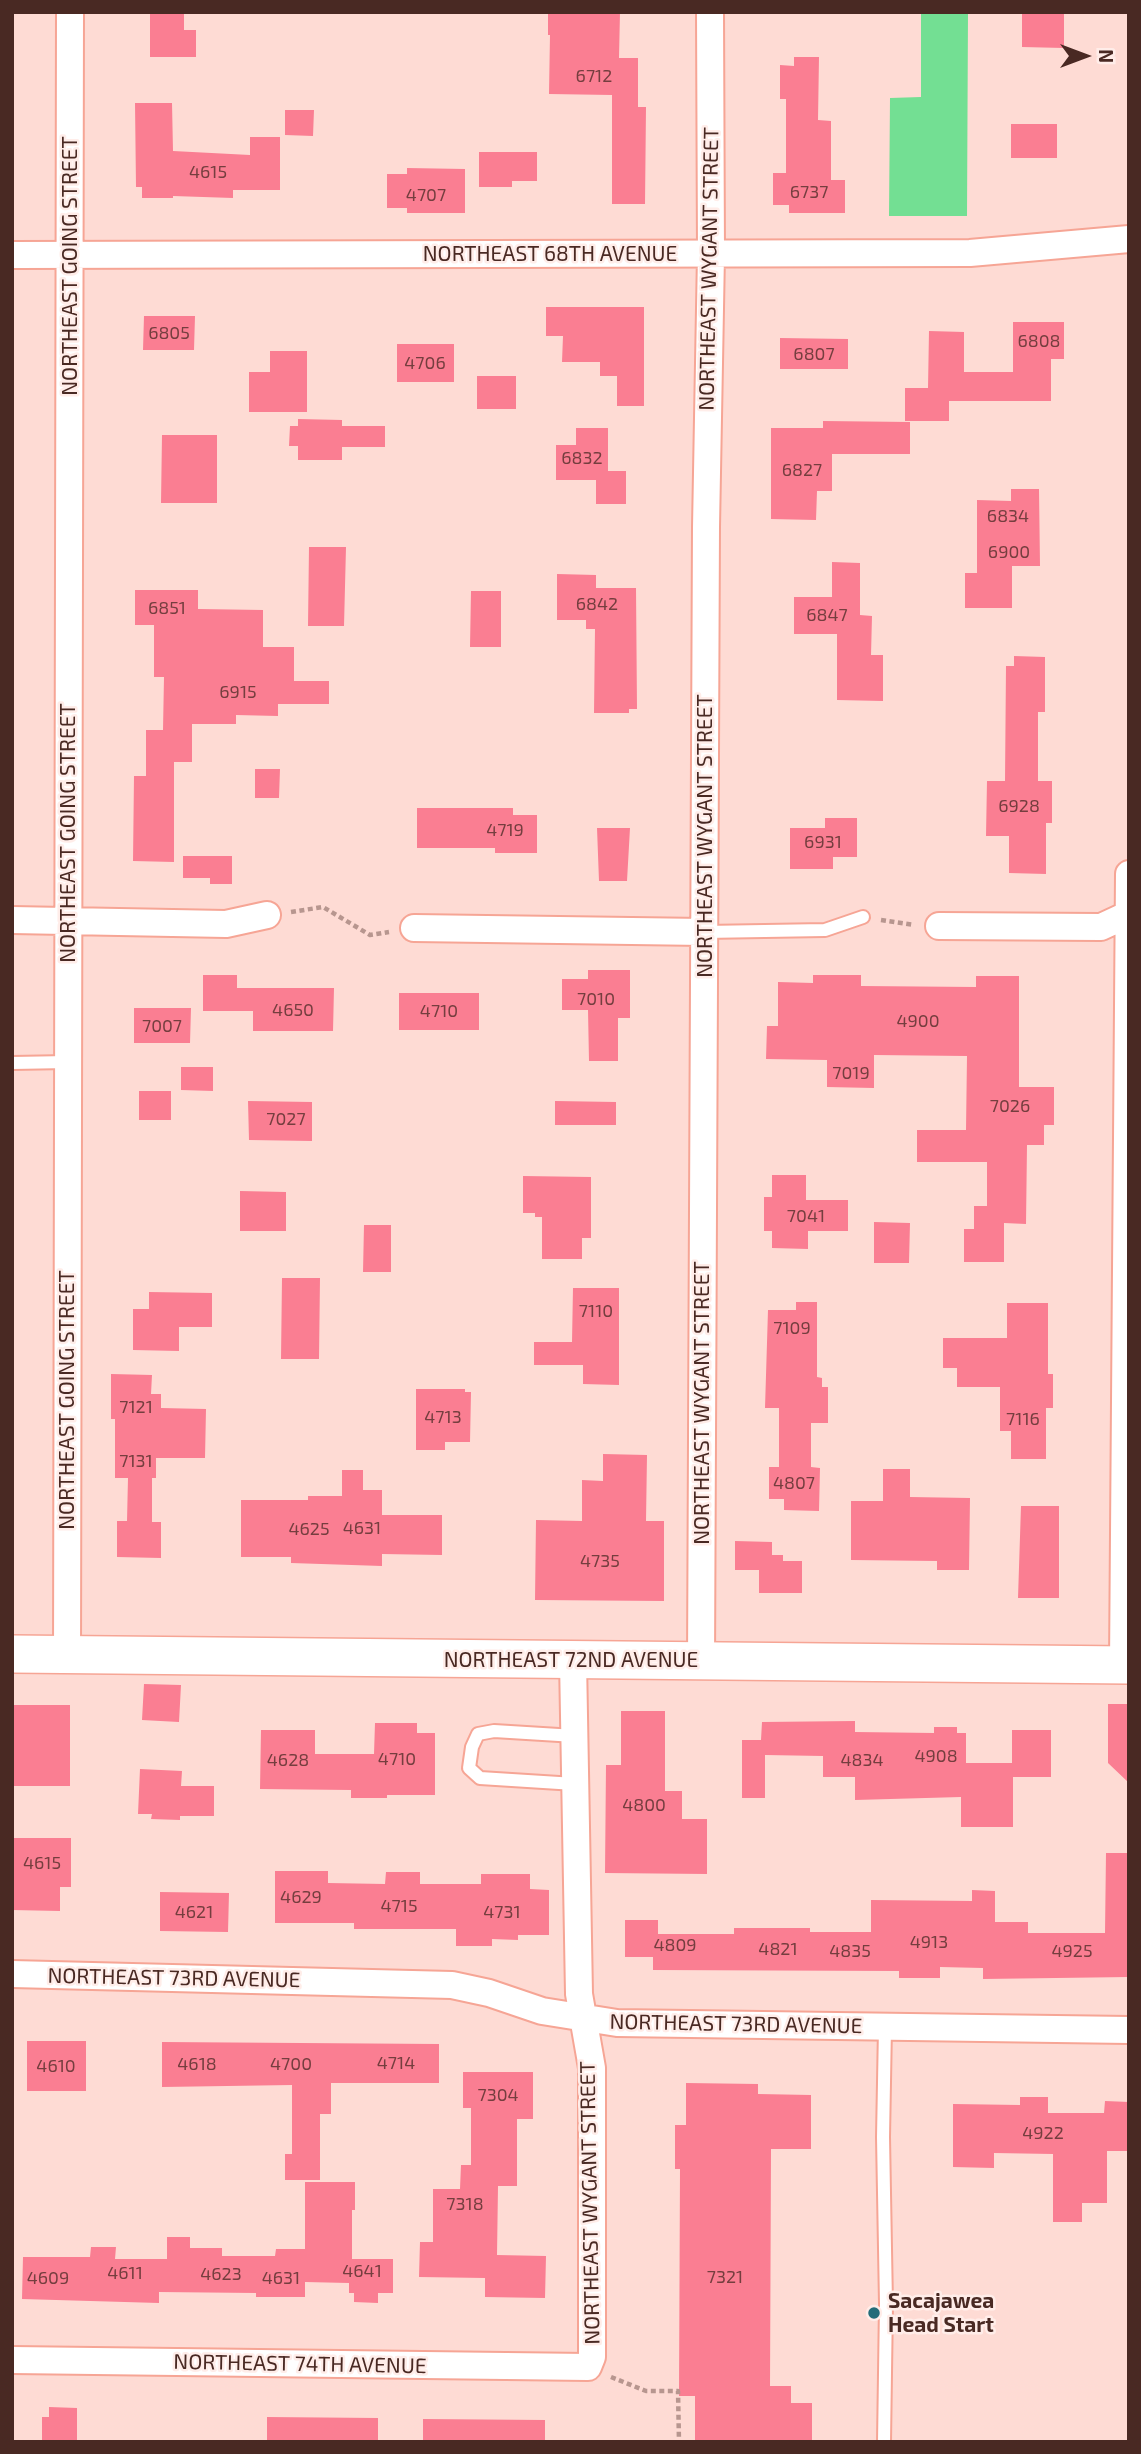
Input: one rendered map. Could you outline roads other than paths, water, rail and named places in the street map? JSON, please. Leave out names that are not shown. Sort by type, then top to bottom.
[{"type":"street","name":"NORTHEAST GOING STREET","points":[[67,1655],[70,12]]},
{"type":"street","name":"NORTHEAST WYGANT STREET","points":[[701,1661],[706,527],[711,254],[710,12]]},
{"type":"street","name":"NORTHEAST 68TH AVENUE","points":[[12,255],[971,253],[1129,239]]},
{"type":"street","points":[[1126,1665],[1129,874]]},
{"type":"street","points":[[939,926],[1101,927],[1129,914]]},
{"type":"street","points":[[12,920],[226,925],[267,915]]},
{"type":"street","points":[[414,928],[704,932]]},
{"type":"street","name":"NORTHEAST 72ND AVENUE","points":[[12,1654],[1126,1665]]},
{"type":"street","name":"NORTHEAST WYGANT STREET","points":[[573,1660],[579,1994],[592,2068],[592,2357],[588,2367]]},
{"type":"street","name":"NORTHEAST 73RD AVENUE","points":[[12,1974],[452,1985],[489,1993],[542,2011],[617,2023],[1129,2029]]},
{"type":"street","name":"NORTHEAST 74TH AVENUE","points":[[12,2360],[588,2367]]},
{"type":"lane","points":[[704,932],[825,930],[863,917]]},
{"type":"lane","points":[[12,1063],[68,1062]]},
{"type":"lane","points":[[575,1736],[494,1731],[478,1734],[472,1747],[469,1768],[480,1777],[575,1784]]},
{"type":"lane","points":[[884,2442],[885,2027]]},
{"type":"place","name":"Sacajawea Head Start","points":[[874,2313]]}]
